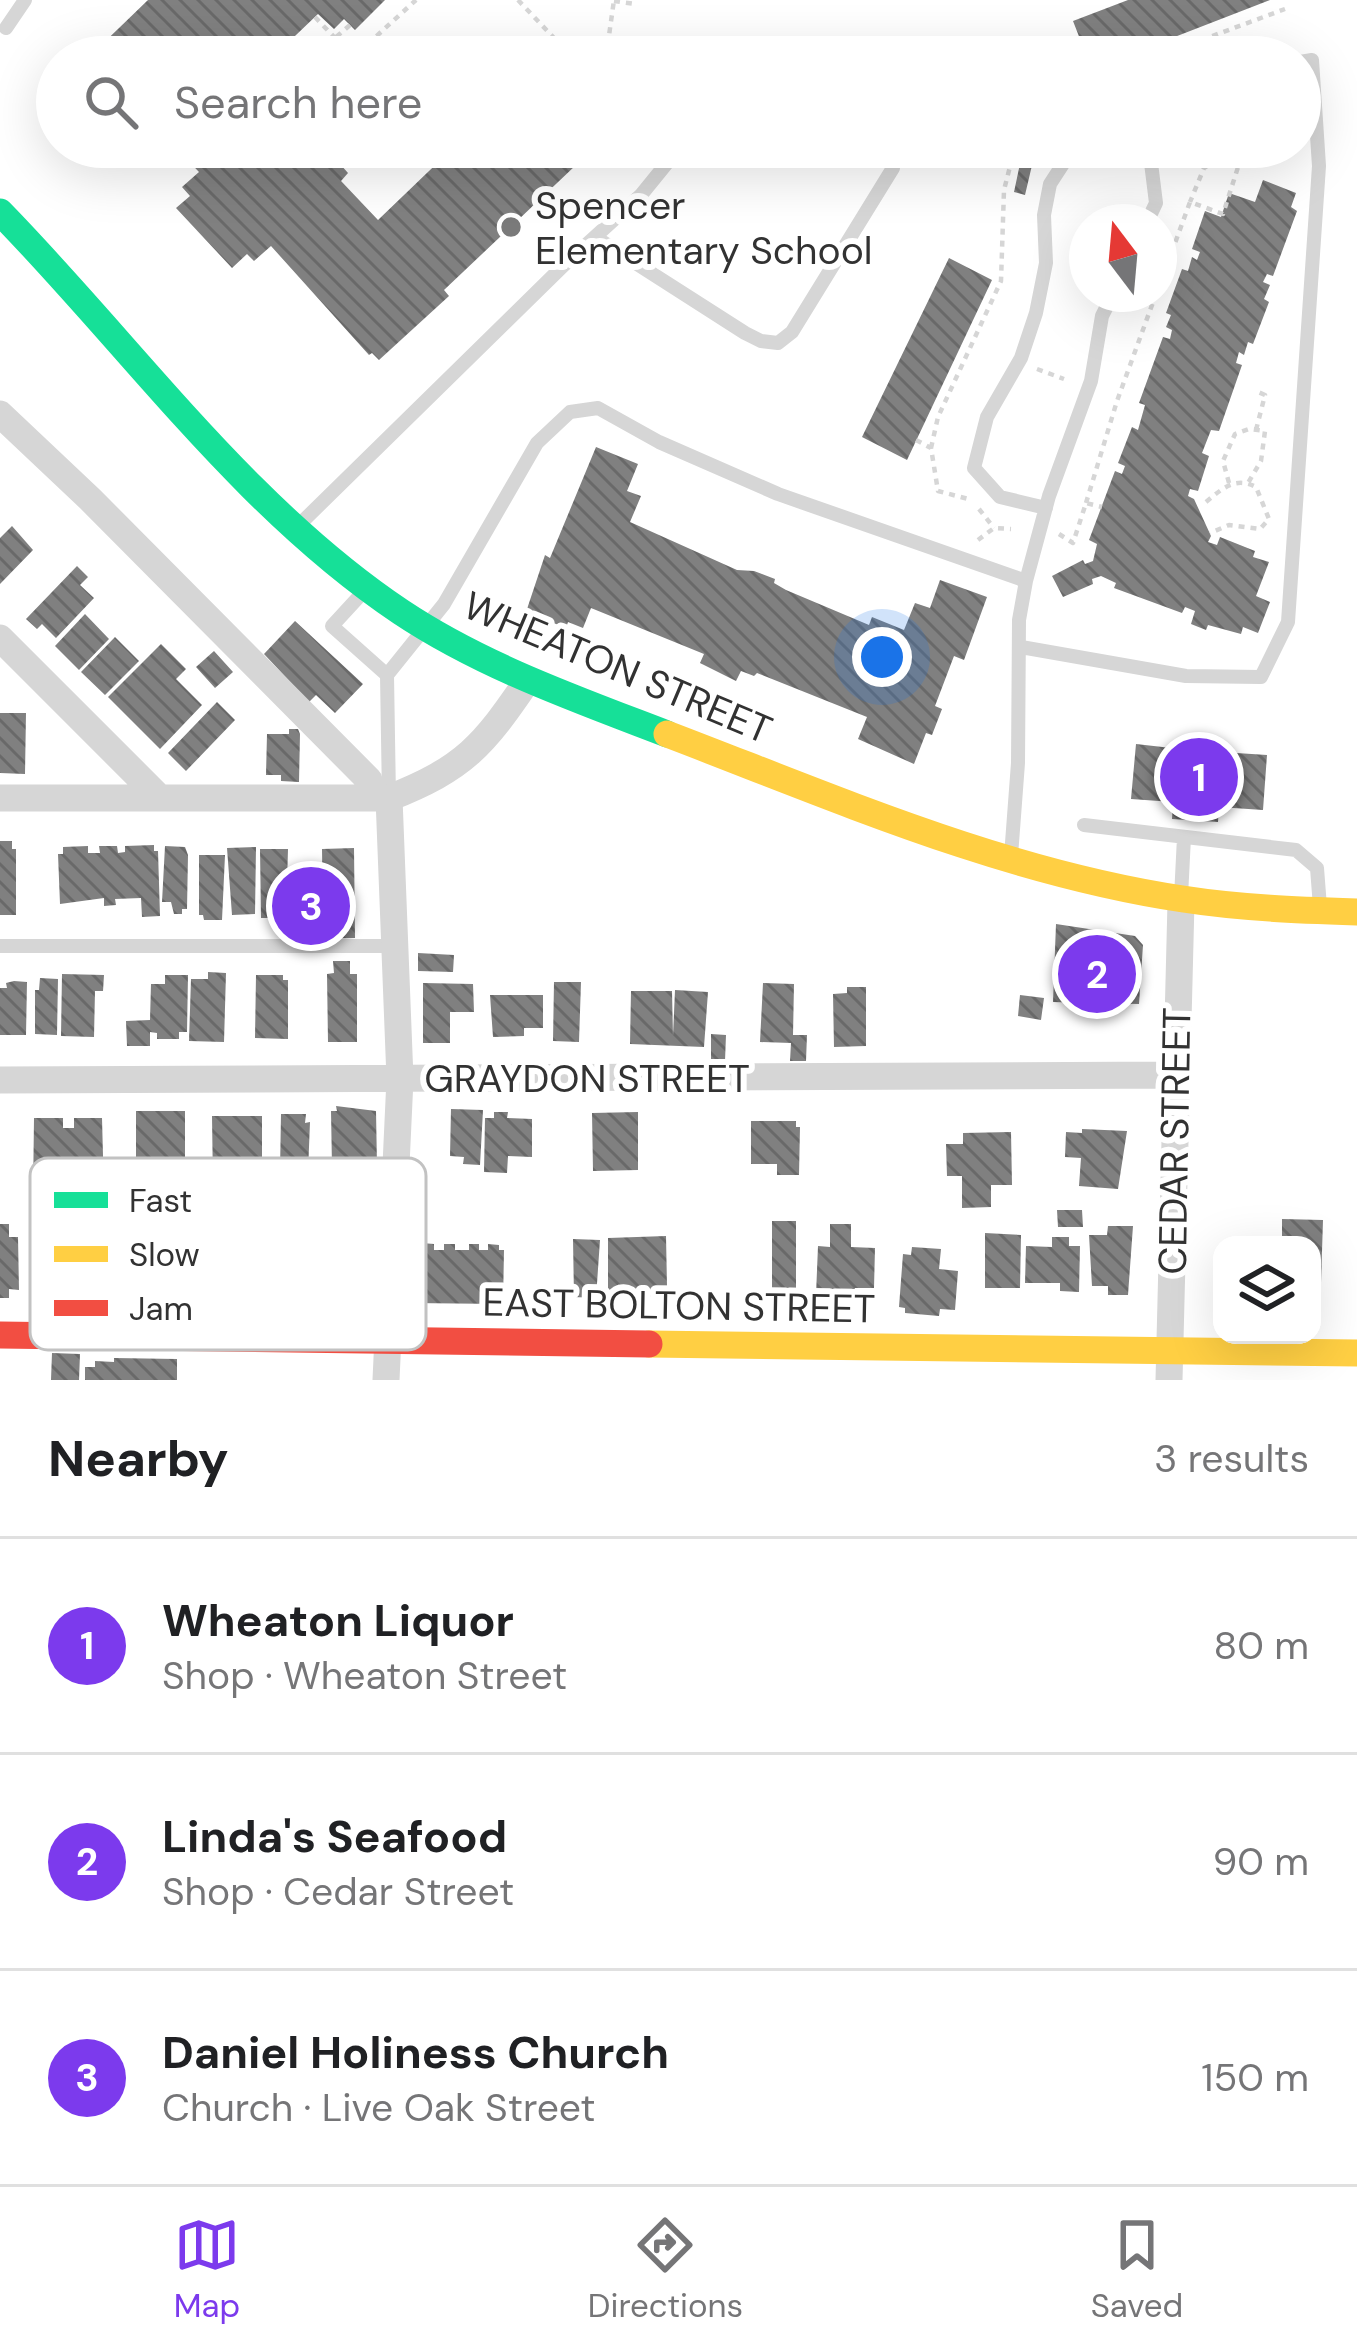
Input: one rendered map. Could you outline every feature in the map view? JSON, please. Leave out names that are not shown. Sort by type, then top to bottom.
[{"type":"main road","name":"WHEATON STREET","points":[[0,212],[62,273],[253,485],[298,527],[367,588],[528,680],[933,838],[1011,862],[1180,902],[1357,912]]},
{"type":"main road","name":"EAST BOLTON STREET","points":[[0,1335],[30,1335]]},
{"type":"main road","name":"EAST BOLTON STREET","points":[[426,1340],[1357,1353]]},
{"type":"street","points":[[0,414],[91,499],[369,780],[380,798],[395,946],[400,1078],[396,1158]]},
{"type":"street","points":[[0,638],[158,796]]},
{"type":"street","points":[[0,798],[380,798],[461,764],[487,740],[528,680]]},
{"type":"street","name":"CEDAR STREET","points":[[1168,1380],[1180,902]]},
{"type":"street","name":"GRAYDON STREET","points":[[0,1080],[1174,1075]]},
{"type":"street","points":[[386,1380],[387,1350]]},
{"type":"lane","points":[[6,28],[25,0]]},
{"type":"lane","points":[[298,527],[641,196],[663,168]]},
{"type":"lane","points":[[595,237],[746,333],[778,343],[792,332],[893,168]]},
{"type":"lane","points":[[1046,508],[1000,497],[974,468],[987,417],[1021,358],[1036,313],[1046,263],[1044,215],[1050,184],[1060,168]]},
{"type":"lane","points":[[1152,168],[1156,204]]},
{"type":"lane","points":[[1021,646],[1186,676],[1261,677],[1288,622],[1318,168]]},
{"type":"lane","points":[[1011,862],[1019,620],[1046,508],[1091,382],[1104,312]]},
{"type":"lane","points":[[380,798],[387,675],[428,627],[538,443],[570,412],[598,408],[659,442],[778,494],[1026,581]]},
{"type":"lane","points":[[367,588],[332,626],[387,675]]},
{"type":"lane","points":[[1084,825],[1296,850],[1317,868],[1320,912]]},
{"type":"lane","points":[[1180,902],[1184,837]]},
{"type":"lane","points":[[0,946],[395,946]]},
{"type":"path","points":[[377,36],[416,0]]},
{"type":"path","points":[[518,0],[552,36]]},
{"type":"path","points":[[609,36],[614,1],[635,4]]},
{"type":"path","points":[[1212,36],[1285,9]]},
{"type":"path","points":[[315,17],[333,36]]},
{"type":"path","points":[[338,36],[350,26]]},
{"type":"path","points":[[994,528],[971,499],[938,491],[931,448],[938,417],[1001,281],[1004,190],[1010,168]]},
{"type":"path","points":[[1177,238],[1204,168]]},
{"type":"path","points":[[1190,202],[1222,214],[1238,168]]},
{"type":"path","points":[[1049,528],[1072,543],[1150,312]]},
{"type":"path","points":[[1032,368],[1064,379]]},
{"type":"path","points":[[1256,430],[1265,395],[1258,392]]},
{"type":"path","points":[[1229,484],[1223,461],[1235,434],[1265,431],[1261,460],[1248,483]]},
{"type":"path","points":[[916,440],[931,448]]},
{"type":"path","points":[[1206,502],[1229,484],[1248,483],[1256,487],[1269,519],[1260,529],[1229,525],[1210,533]]},
{"type":"path","points":[[1086,503],[1102,507]]},
{"type":"path","points":[[975,544],[994,528],[1011,529]]},
{"type":"building","points":[[148,0],[385,0],[355,30],[344,19],[334,29],[318,14],[295,36],[111,36]]},
{"type":"building","points":[[1128,0],[1270,0],[1177,36],[1079,36],[1073,21]]},
{"type":"building","points":[[195,168],[344,168],[348,173],[341,181],[378,220],[432,168],[573,168],[444,290],[449,296],[379,360],[369,355],[271,246],[254,261],[247,254],[232,268],[176,208],[190,196],[182,187],[199,172]]},
{"type":"building","points":[[1019,168],[1031,168],[1025,195],[1014,192]]},
{"type":"building","points":[[1263,180],[1296,193],[1291,207],[1297,211],[1273,276],[1267,274],[1263,282],[1270,285],[1264,299],[1269,302],[1253,344],[1248,342],[1244,355],[1239,352],[1236,363],[1242,365],[1219,431],[1211,430],[1202,453],[1209,456],[1198,491],[1190,489],[1188,496],[1194,499],[1211,536],[1208,542],[1217,545],[1220,537],[1269,562],[1256,596],[1270,602],[1258,633],[1243,627],[1241,634],[1208,625],[1206,630],[1191,624],[1195,611],[1185,607],[1182,613],[1114,588],[1116,583],[1101,576],[1063,597],[1052,576],[1083,560],[1085,564],[1093,561],[1097,544],[1089,540],[1115,471],[1122,474],[1125,466],[1118,463],[1132,427],[1138,430],[1145,405],[1139,403],[1163,337],[1170,339],[1172,330],[1166,327],[1171,315],[1166,313],[1177,312],[1182,269],[1188,271],[1192,257],[1197,260],[1200,252],[1192,249],[1205,211],[1221,217],[1229,193],[1255,202]]},
{"type":"building","points":[[949,258],[992,280],[907,460],[862,437]]},
{"type":"building","points":[[596,447],[638,464],[627,491],[641,496],[630,522],[737,570],[775,579],[786,590],[869,625],[872,617],[904,630],[915,603],[930,608],[940,580],[987,597],[964,660],[954,656],[935,706],[942,709],[914,764],[858,739],[867,717],[757,673],[741,671],[736,681],[700,663],[704,654],[591,608],[583,628],[568,622],[566,628],[526,612],[545,555],[550,558]]},
{"type":"building","points":[[12,526],[33,550],[0,584],[0,538]]},
{"type":"building","points":[[77,566],[88,577],[80,585],[94,598],[56,638],[42,624],[37,629],[26,619]]},
{"type":"building","points":[[85,614],[109,639],[79,670],[55,646]]},
{"type":"building","points":[[295,621],[363,684],[335,713],[316,695],[309,702],[264,654]]},
{"type":"building","points":[[115,637],[139,661],[105,695],[81,672]]},
{"type":"building","points":[[161,644],[186,669],[176,679],[202,705],[160,749],[108,697]]},
{"type":"building","points":[[214,651],[233,672],[215,688],[196,667]]},
{"type":"building","points":[[217,702],[235,720],[186,771],[168,753]]},
{"type":"building","points":[[0,713],[26,713],[25,774],[0,773]]},
{"type":"building","points":[[289,729],[298,729],[300,734],[299,782],[266,775],[267,734],[289,734]]},
{"type":"building","points":[[1189,737],[1221,740],[1221,752],[1267,755],[1263,810],[1219,807],[1218,822],[1172,819],[1173,802],[1131,799],[1136,744],[1189,750]]},
{"type":"building","points":[[0,841],[12,841],[16,849],[16,915],[0,915]]},
{"type":"building","points":[[154,845],[160,916],[142,917],[141,898],[115,899],[116,905],[104,906],[104,898],[60,904],[58,854],[63,854],[63,847],[88,846],[88,853],[100,853],[99,846],[117,846],[118,853],[125,852],[125,846]]},
{"type":"building","points":[[165,846],[185,847],[188,855],[187,909],[182,914],[174,914],[171,902],[162,902]]},
{"type":"building","points":[[256,847],[255,914],[232,915],[227,848]]},
{"type":"building","points":[[354,848],[355,938],[295,939],[295,914],[323,913],[322,849]]},
{"type":"building","points":[[260,849],[288,849],[286,918],[261,918]]},
{"type":"building","points":[[199,855],[225,855],[222,920],[204,920],[199,915]]},
{"type":"building","points":[[1056,924],[1135,936],[1143,945],[1139,1004],[1093,1003],[1093,1008],[1085,1003],[1053,1002]]},
{"type":"building","points":[[418,953],[454,955],[453,972],[418,971]]},
{"type":"building","points":[[333,961],[350,961],[350,974],[357,974],[357,1042],[328,1042],[327,974],[334,973]]},
{"type":"building","points":[[208,972],[226,973],[224,1042],[189,1041],[191,979],[208,979]]},
{"type":"building","points":[[62,974],[104,975],[103,991],[95,991],[94,1037],[61,1036]]},
{"type":"building","points":[[165,975],[188,975],[187,1032],[179,1032],[179,1039],[157,1039],[157,1033],[150,1032],[150,1046],[127,1046],[126,1021],[150,1020],[151,984],[165,984]]},
{"type":"building","points":[[256,975],[283,975],[288,980],[288,1039],[255,1038]]},
{"type":"building","points":[[40,978],[58,979],[57,1035],[35,1034],[35,990],[39,990]]},
{"type":"building","points":[[14,981],[27,982],[26,1035],[0,1035],[0,988]]},
{"type":"building","points":[[554,982],[581,982],[579,1042],[553,1041]]},
{"type":"building","points":[[423,983],[473,984],[474,1012],[450,1012],[450,1043],[423,1043]]},
{"type":"building","points":[[763,983],[794,984],[793,1035],[807,1035],[806,1061],[790,1061],[791,1043],[760,1042]]},
{"type":"building","points":[[847,987],[866,987],[866,1046],[834,1047],[833,994],[847,993]]},
{"type":"building","points":[[675,990],[708,992],[704,1047],[630,1044],[631,991],[672,991],[673,1036]]},
{"type":"building","points":[[490,995],[543,995],[543,1028],[524,1028],[524,1036],[493,1037]]},
{"type":"building","points":[[1020,995],[1044,998],[1041,1020],[1018,1016]]},
{"type":"building","points":[[711,1034],[726,1035],[725,1061],[711,1061]]},
{"type":"building","points":[[336,1106],[376,1111],[377,1158],[332,1158],[331,1111],[337,1111]]},
{"type":"building","points":[[451,1109],[483,1110],[480,1165],[463,1164],[464,1157],[450,1156]]},
{"type":"building","points":[[136,1111],[185,1111],[185,1158],[136,1158]]},
{"type":"building","points":[[494,1112],[532,1119],[532,1157],[508,1156],[507,1173],[484,1172],[485,1118],[494,1118]]},
{"type":"building","points":[[638,1112],[638,1170],[593,1171],[592,1113]]},
{"type":"building","points":[[281,1114],[306,1114],[309,1158],[280,1158]]},
{"type":"building","points":[[212,1116],[262,1116],[262,1158],[213,1158]]},
{"type":"building","points":[[34,1118],[63,1118],[63,1128],[74,1128],[74,1118],[102,1118],[103,1158],[33,1158]]},
{"type":"building","points":[[751,1121],[796,1121],[800,1127],[799,1175],[777,1175],[777,1164],[751,1164]]},
{"type":"building","points":[[1082,1129],[1127,1131],[1118,1189],[1079,1186],[1081,1158],[1065,1157],[1066,1132],[1082,1133]]},
{"type":"building","points":[[1011,1132],[1012,1185],[991,1185],[991,1207],[962,1208],[962,1176],[947,1176],[946,1144],[963,1144],[963,1133]]},
{"type":"building","points":[[1057,1210],[1082,1210],[1083,1227],[1058,1227]]},
{"type":"building","points":[[1282,1219],[1323,1220],[1321,1283],[1321,1236],[1282,1236]]},
{"type":"building","points":[[772,1221],[796,1221],[796,1299],[782,1298],[782,1303],[772,1303]]},
{"type":"building","points":[[0,1224],[9,1224],[9,1237],[18,1237],[19,1290],[9,1289],[9,1298],[0,1298]]},
{"type":"building","points":[[830,1224],[851,1224],[851,1247],[875,1248],[874,1288],[855,1288],[854,1296],[816,1295],[818,1246],[830,1247]]},
{"type":"building","points":[[1108,1226],[1133,1226],[1128,1295],[1108,1295],[1108,1286],[1092,1286],[1089,1235],[1107,1235]]},
{"type":"building","points":[[985,1233],[1021,1235],[1020,1288],[985,1288]]},
{"type":"building","points":[[666,1236],[667,1286],[657,1286],[657,1296],[622,1297],[622,1292],[608,1292],[608,1238]]},
{"type":"building","points":[[1052,1237],[1069,1237],[1069,1246],[1080,1246],[1079,1292],[1060,1291],[1060,1283],[1025,1283],[1026,1246],[1052,1247]]},
{"type":"building","points":[[573,1239],[600,1240],[596,1298],[574,1297]]},
{"type":"building","points":[[426,1243],[434,1244],[434,1250],[444,1250],[444,1244],[455,1244],[455,1250],[469,1250],[469,1244],[479,1244],[479,1250],[488,1250],[488,1244],[499,1245],[504,1250],[503,1304],[426,1303]]},
{"type":"building","points":[[912,1247],[941,1249],[939,1269],[958,1271],[955,1310],[940,1309],[939,1316],[905,1313],[899,1307],[903,1254],[911,1255]]},
{"type":"building","points":[[52,1353],[80,1354],[79,1380],[51,1380]]},
{"type":"building","points":[[114,1358],[177,1359],[177,1380],[85,1380],[85,1367],[95,1367],[95,1361],[114,1362]]},
{"type":"traffic: fast","points":[[0,212],[240,475],[344,570],[401,612],[464,649],[667,734]]},
{"type":"traffic: slow","points":[[667,734],[920,830],[1050,871],[1205,902],[1357,912]]},
{"type":"traffic: slow","points":[[649,1344],[1357,1353]]},
{"type":"traffic: jam","points":[[0,1335],[30,1335]]},
{"type":"traffic: jam","points":[[426,1341],[649,1344]]},
{"type":"place","name":"Spencer Elementary School","points":[[511,227]]},
{"type":"place","name":"Wheaton Liquor","points":[[1199,777]]},
{"type":"place","name":"Daniel Holiness Church","points":[[311,906]]},
{"type":"place","name":"Linda's Seafood","points":[[1097,974]]}]
